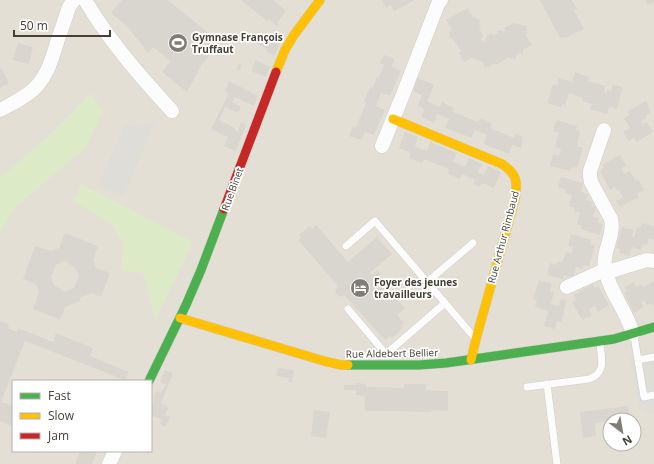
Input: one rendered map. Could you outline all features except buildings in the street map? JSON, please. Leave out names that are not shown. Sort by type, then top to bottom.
[{"type":"street","points":[[0,110],[27,95],[44,77],[50,66],[69,7],[74,0]]},
{"type":"street","points":[[85,0],[114,44],[172,111]]},
{"type":"street","name":"Rue Binet","points":[[149,380],[180,318],[201,270],[282,57],[298,28],[320,0]]},
{"type":"street","points":[[382,146],[438,4],[442,0]]},
{"type":"street","name":"Rue Arthur Rimbaud","points":[[393,119],[502,164],[510,170],[516,178],[517,188],[515,199],[471,360]]},
{"type":"street","points":[[604,130],[590,171],[590,179],[612,223],[612,232],[604,255],[605,271],[611,287],[630,322],[633,334]]},
{"type":"street","points":[[566,288],[600,272],[617,270],[646,260],[654,261]]},
{"type":"street","name":"Rue Aldebert Bellier","points":[[180,318],[324,361],[341,364],[419,365],[471,360],[614,339],[654,327]]},
{"type":"street","points":[[109,464],[115,452]]},
{"type":"lane","points":[[346,246],[375,221],[476,339]]},
{"type":"lane","points":[[427,282],[473,243]]},
{"type":"lane","points":[[348,309],[386,354],[445,303]]},
{"type":"lane","points":[[633,334],[644,397],[654,395]]},
{"type":"lane","points":[[527,387],[589,379],[598,375],[602,365],[599,341]]},
{"type":"lane","points":[[638,360],[654,357]]},
{"type":"lane","points":[[547,384],[557,464]]},
{"type":"shaded area","points":[[0,0],[654,0],[654,464],[0,464]]},
{"type":"shaded area","points":[[149,122],[154,124],[124,196],[97,187],[125,124],[134,127]]},
{"type":"shaded area","points":[[654,352],[654,413],[647,414],[638,405],[629,357]]},
{"type":"green space","points":[[91,93],[103,111],[86,147],[16,207],[0,232],[0,178],[54,131]]},
{"type":"green space","points":[[81,184],[193,242],[155,320],[143,273],[121,270],[123,245],[112,224],[73,201]]},
{"type":"traffic: fast","points":[[149,380],[186,305],[224,209]]},
{"type":"traffic: fast","points":[[348,365],[419,365],[446,363],[614,339],[654,327]]},
{"type":"traffic: slow","points":[[276,72],[285,50],[294,35],[320,0]]},
{"type":"traffic: slow","points":[[393,119],[502,164],[511,171],[515,179],[515,199],[471,360]]},
{"type":"traffic: slow","points":[[180,318],[324,361],[348,365]]},
{"type":"traffic: jam","points":[[224,209],[276,72]]},
{"type":"place","name":"Gymnase François Truffaut","points":[[178,43]]},
{"type":"place","name":"Foyer des jeunes travailleurs","points":[[360,288]]}]
